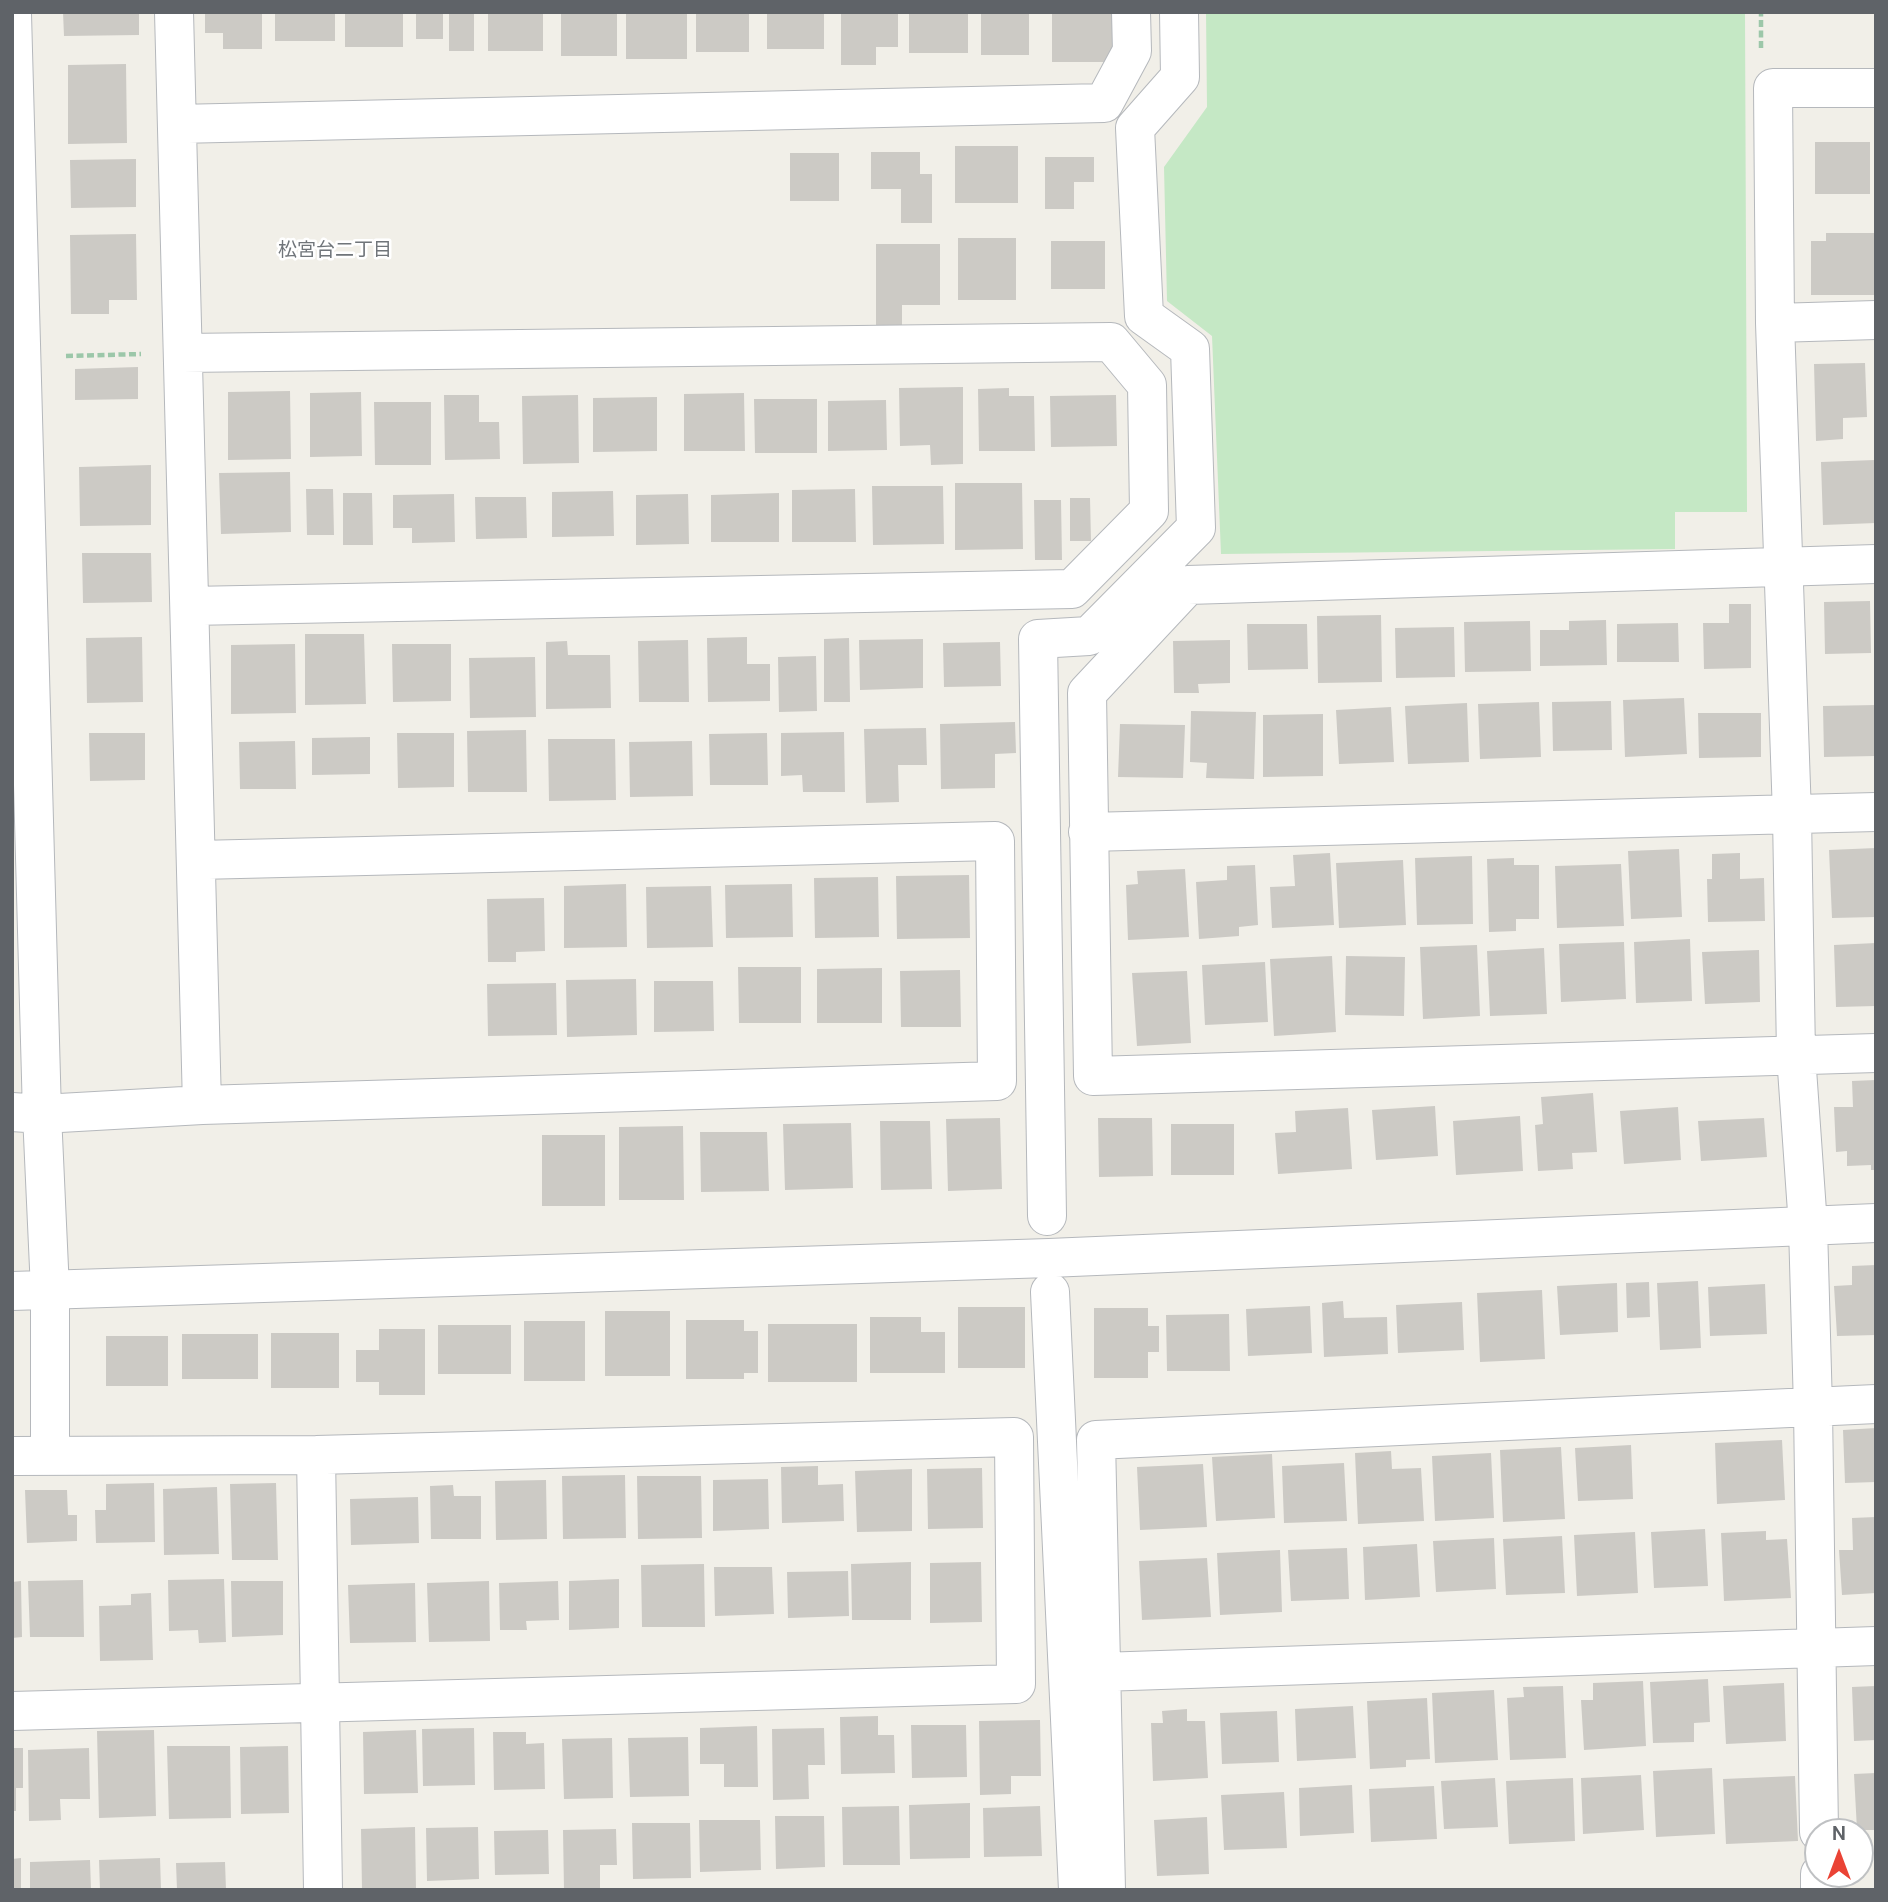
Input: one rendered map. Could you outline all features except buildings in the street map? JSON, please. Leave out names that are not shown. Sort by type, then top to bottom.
[{"type":"street","points":[[174,12],[198,860],[202,1105]]},
{"type":"street","points":[[177,124],[1104,103],[1132,51],[1131,12]]},
{"type":"street","points":[[1047,1216],[1038,639],[1089,636],[1196,528],[1190,349],[1144,316],[1135,128],[1180,77],[1179,12]]},
{"type":"street","points":[[12,14],[22,357],[27,1113],[50,1290],[50,1454]]},
{"type":"street","points":[[1819,1818],[1813,1408],[1808,1226],[1796,1055],[1792,815],[1775,323],[1773,88],[1876,88]]},
{"type":"street","points":[[1775,323],[1876,320]]},
{"type":"street","points":[[183,353],[1111,342],[1147,384],[1149,511],[1072,589],[190,606]]},
{"type":"street","points":[[1876,564],[1188,584],[1087,694],[1093,1076],[1876,1053]]},
{"type":"street","points":[[1088,832],[1876,812]]},
{"type":"street","points":[[27,1113],[202,1105],[997,1081],[995,841],[198,860]]},
{"type":"street","points":[[12,1291],[1035,1259],[1876,1223]]},
{"type":"street","points":[[1050,1292],[1077,1890]]},
{"type":"street","points":[[1106,1890],[1096,1440],[1876,1404]]},
{"type":"street","points":[[12,1455],[316,1455],[1014,1437],[1016,1684],[12,1711]]},
{"type":"street","points":[[316,1455],[323,1890]]},
{"type":"street","points":[[1101,1672],[1876,1646]]},
{"type":"path","points":[[22,357],[183,353]]},
{"type":"green space","points":[[1206,12],[1745,12],[1747,512],[1675,512],[1675,549],[1221,554],[1212,336],[1167,301],[1164,167],[1207,107]]},
{"type":"district","name":"松宮台二丁目","points":[[335,251]]}]
